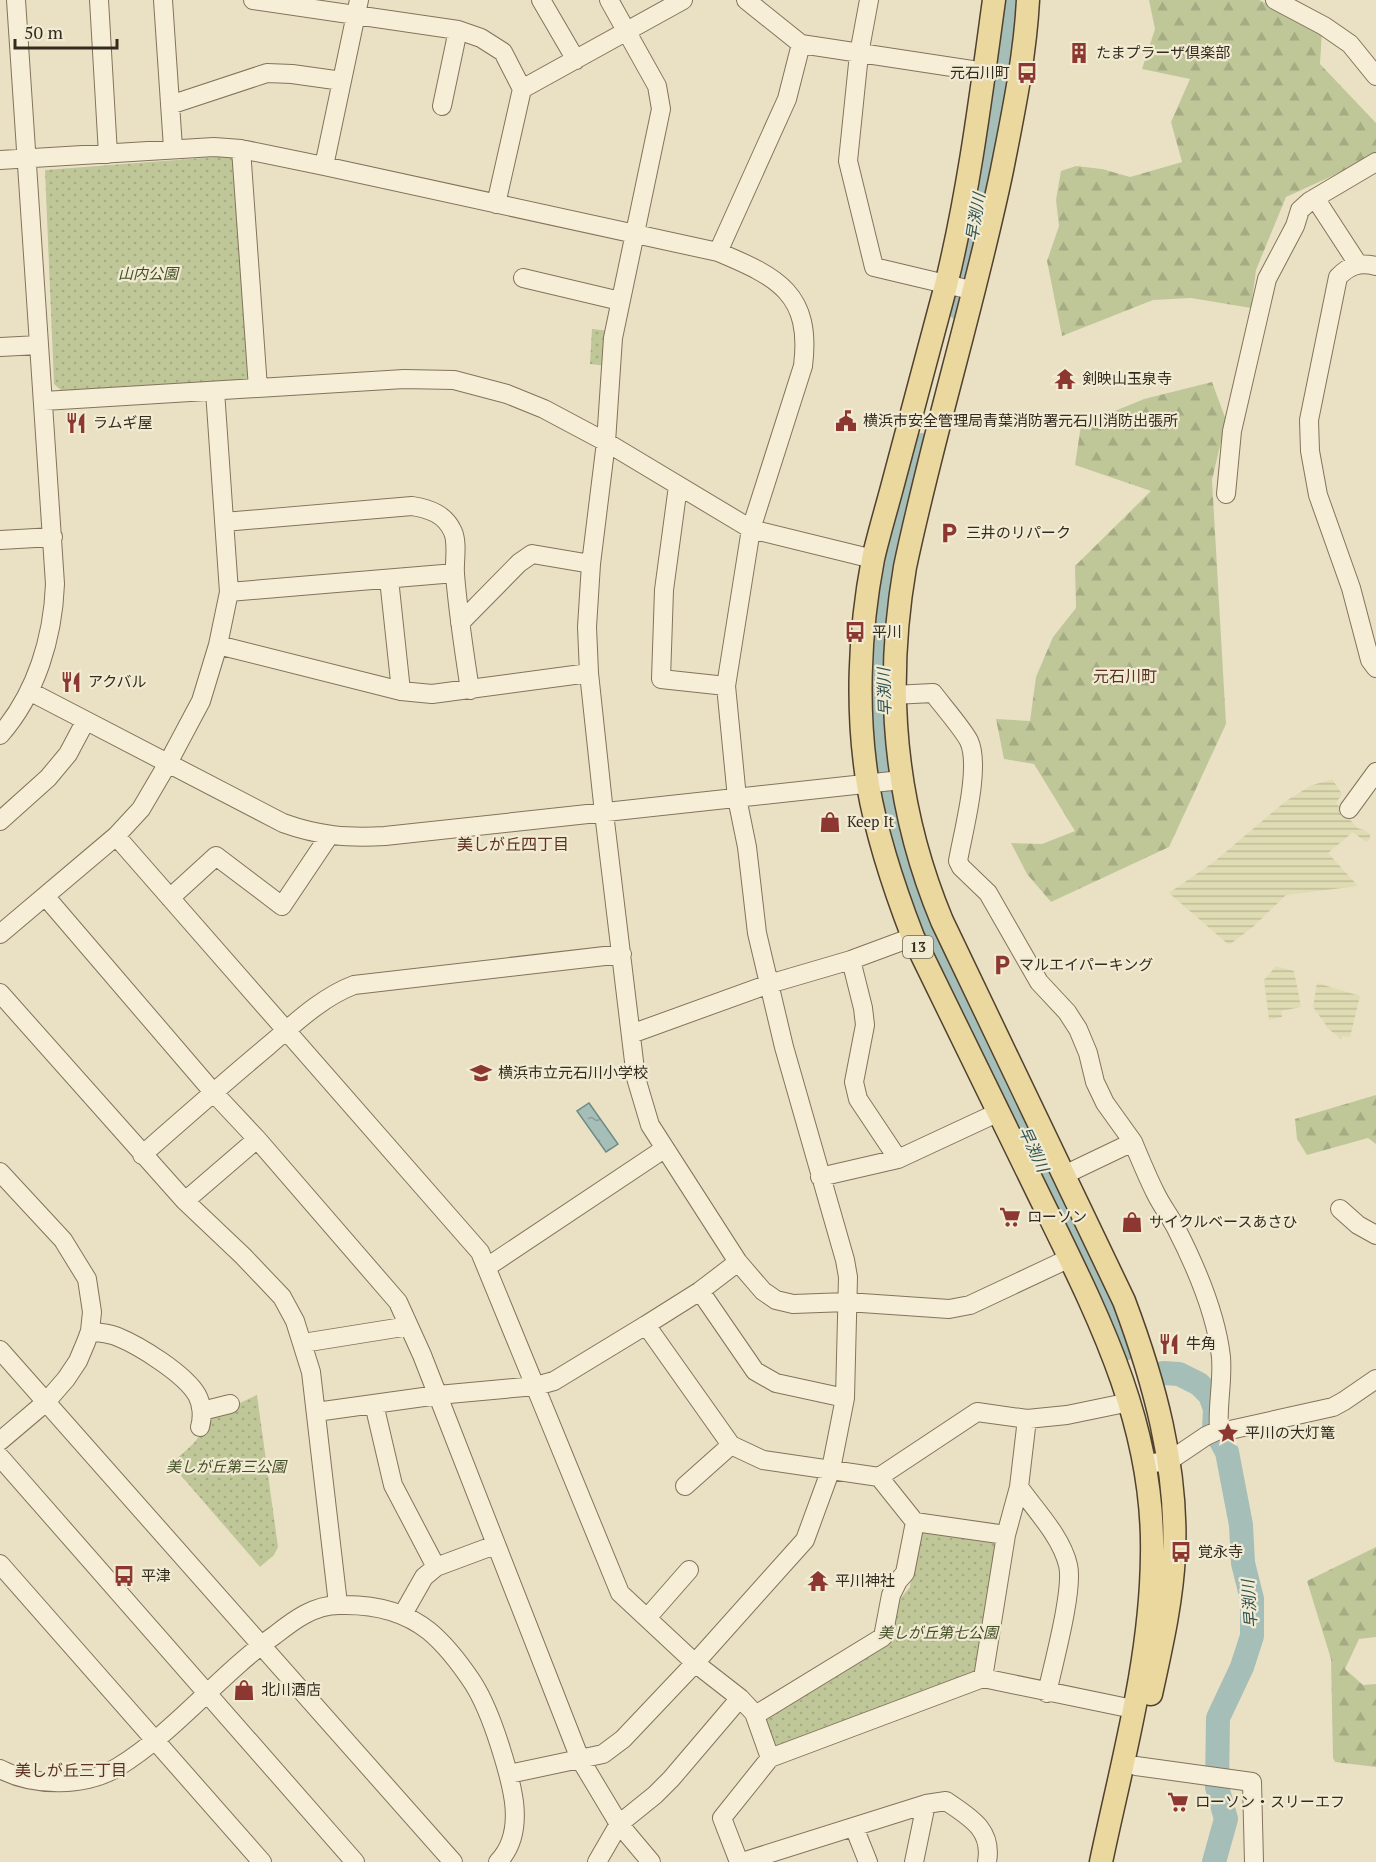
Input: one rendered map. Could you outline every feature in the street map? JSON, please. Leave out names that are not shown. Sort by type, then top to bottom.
[{"type":"main road","name":"13","points":[[994,0],[978,125],[946,283],[873,559],[865,616],[861,673],[863,729],[917,852],[933,899],[1124,1300],[1139,1341],[1161,1420],[1174,1507],[1174,1554],[1169,1601],[1116,1862]]},
{"type":"main road","name":"13","points":[[1028,0],[1026,40],[1010,132],[975,291],[905,567],[895,632],[893,694],[895,737],[885,782],[887,862],[913,937],[1104,1329],[1130,1402],[1145,1464],[1152,1533],[1147,1634],[1101,1862]]},
{"type":"street","points":[[0,735],[9,726],[39,669],[47,645],[56,584],[16,0]]},
{"type":"street","points":[[99,0],[108,154]]},
{"type":"street","points":[[163,0],[173,148]]},
{"type":"street","points":[[253,0],[358,8],[458,30],[481,38],[503,52],[522,89],[496,204]]},
{"type":"street","points":[[541,0],[576,60]]},
{"type":"street","points":[[609,0],[657,86],[661,109],[613,338],[606,442],[591,564],[586,627],[604,813],[636,1078],[650,1125],[738,1263],[763,1291],[776,1299],[793,1304],[847,1302],[949,1309],[970,1305],[1070,1258]]},
{"type":"street","points":[[522,89],[683,0]]},
{"type":"street","points":[[746,0],[801,44],[985,72]]},
{"type":"street","points":[[869,0],[859,54],[848,161],[874,267],[975,291]]},
{"type":"street","points":[[1275,0],[1324,26],[1350,44],[1376,76]]},
{"type":"street","points":[[324,166],[358,8]]},
{"type":"street","points":[[442,106],[458,30]]},
{"type":"street","points":[[718,252],[788,99],[801,44]]},
{"type":"street","points":[[170,105],[267,73],[342,81]]},
{"type":"street","points":[[0,160],[173,148],[241,149],[718,252],[754,266],[780,283],[798,306],[806,344],[803,366],[751,529],[726,686],[737,798],[747,847],[757,933],[784,1047],[848,1277],[844,1398],[831,1470],[805,1540],[696,1663],[623,1739],[603,1754],[509,1774]]},
{"type":"street","points":[[241,149],[258,388]]},
{"type":"street","points":[[1226,494],[1232,430],[1267,279],[1295,226],[1300,210],[1315,198],[1376,162]]},
{"type":"street","points":[[1315,198],[1367,265],[1348,268],[1338,278],[1309,420],[1310,451],[1318,495],[1351,588],[1370,660],[1376,668]]},
{"type":"street","points":[[523,278],[620,301]]},
{"type":"street","points":[[0,347],[39,345]]},
{"type":"street","points":[[44,401],[404,379],[454,380],[474,384],[544,409],[606,442],[751,529],[873,559]]},
{"type":"street","points":[[0,934],[116,836],[141,809],[201,701],[219,645],[229,592],[215,391]]},
{"type":"street","points":[[678,486],[664,590],[661,680],[726,686]]},
{"type":"street","points":[[224,522],[412,506],[430,508],[444,520],[454,534],[460,624],[470,690]]},
{"type":"street","points":[[0,540],[53,537]]},
{"type":"street","points":[[460,624],[519,563],[532,554],[591,564]]},
{"type":"street","points":[[229,592],[455,573]]},
{"type":"street","points":[[389,579],[400,691]]},
{"type":"street","points":[[219,645],[400,691],[432,694],[589,673]]},
{"type":"street","points":[[29,691],[283,823],[329,836],[385,836],[885,782]]},
{"type":"street","points":[[893,694],[933,693],[969,742],[974,763],[973,778],[958,861],[961,867],[988,893],[1039,982],[1074,1022],[1088,1053],[1095,1082],[1105,1103],[1132,1143],[1156,1194],[1176,1227],[1205,1295],[1214,1323],[1221,1358],[1221,1385],[1213,1433]]},
{"type":"street","points":[[0,821],[48,778],[68,754],[85,722]]},
{"type":"street","points":[[1349,809],[1369,796],[1376,772]]},
{"type":"street","points":[[116,836],[480,1252],[620,1593],[696,1663],[740,1698],[754,1713],[770,1758]]},
{"type":"street","points":[[170,898],[216,856],[282,906],[329,836]]},
{"type":"street","points":[[45,896],[213,1092],[257,1139],[398,1302],[438,1395],[580,1759],[620,1824],[651,1862]]},
{"type":"street","points":[[631,1034],[769,984],[851,960],[913,937]]},
{"type":"street","points":[[142,1155],[286,1031],[341,990],[354,985],[622,954]]},
{"type":"street","points":[[851,960],[865,1025],[854,1083],[858,1099],[898,1159]]},
{"type":"street","points":[[0,993],[184,1201],[243,1256],[282,1297],[295,1321],[311,1372],[338,1605]]},
{"type":"street","points":[[820,1177],[898,1159],[999,1112]]},
{"type":"street","points":[[184,1201],[257,1139]]},
{"type":"street","points":[[1064,1175],[1132,1143]]},
{"type":"street","points":[[487,1267],[664,1149]]},
{"type":"street","points":[[0,1172],[63,1240],[87,1279],[92,1312],[90,1331],[78,1361],[66,1379],[46,1402],[0,1441]]},
{"type":"street","points":[[1340,1209],[1359,1225],[1376,1235]]},
{"type":"street","points":[[316,1412],[438,1395],[536,1386],[554,1381],[700,1291],[738,1263]]},
{"type":"street","points":[[700,1291],[755,1371],[776,1383],[844,1398]]},
{"type":"street","points":[[646,1325],[731,1445],[763,1460],[879,1477],[977,1412],[1027,1419],[1067,1415],[1130,1402]]},
{"type":"street","points":[[303,1343],[409,1326]]},
{"type":"street","points":[[90,1331],[116,1336],[151,1354],[181,1377],[197,1395],[201,1419],[230,1404]]},
{"type":"street","points":[[0,1350],[129,1493],[260,1645],[453,1862]]},
{"type":"street","points":[[1145,1464],[1168,1461],[1213,1433],[1333,1407],[1376,1379]]},
{"type":"street","points":[[374,1404],[393,1485],[436,1567]]},
{"type":"street","points":[[982,1678],[1006,1535],[1019,1487],[1027,1419]]},
{"type":"street","points":[[685,1486],[731,1445]]},
{"type":"street","points":[[0,1457],[355,1862]]},
{"type":"street","points":[[879,1477],[915,1522],[1006,1535]]},
{"type":"street","points":[[1019,1487],[1058,1540],[1068,1566],[1067,1594],[1047,1693]]},
{"type":"street","points":[[754,1713],[762,1711],[883,1637],[891,1595],[905,1573],[915,1522]]},
{"type":"street","points":[[403,1614],[424,1577],[436,1567],[495,1545]]},
{"type":"street","points":[[0,1564],[262,1862]]},
{"type":"street","points":[[647,1618],[688,1570]]},
{"type":"street","points":[[0,1769],[37,1780],[67,1782],[88,1779],[118,1768],[154,1740],[260,1645],[301,1616],[316,1609],[338,1605],[375,1606],[403,1614],[429,1631],[453,1656],[474,1684],[492,1722],[514,1796],[515,1819],[512,1839],[498,1862]]},
{"type":"street","points":[[987,1862],[987,1841],[978,1824],[946,1801],[926,1804],[740,1862],[722,1818],[770,1758],[982,1678],[1132,1709]]},
{"type":"street","points":[[597,1862],[620,1824],[671,1779],[740,1698]]},
{"type":"street","points":[[1136,1766],[1252,1782],[1254,1862]]},
{"type":"street","points":[[914,1862],[926,1804]]},
{"type":"street","points":[[854,1827],[868,1862]]},
{"type":"shaded area","points":[[1332,779],[1342,794],[1336,803],[1357,828],[1370,834],[1370,839],[1366,842],[1353,832],[1328,853],[1358,886],[1286,895],[1254,926],[1229,945],[1169,893],[1215,861],[1286,801],[1310,786]]},
{"type":"shaded area","points":[[1276,966],[1294,971],[1301,1007],[1281,1011],[1282,1017],[1269,1020],[1264,980]]},
{"type":"shaded area","points":[[1317,983],[1360,996],[1350,1037],[1342,1036],[1341,1039],[1325,1026],[1313,1007]]},
{"type":"green space","points":[[1149,0],[1259,0],[1322,30],[1320,64],[1376,123],[1376,156],[1286,197],[1256,270],[1251,308],[1191,298],[1153,300],[1062,336],[1047,261],[1059,226],[1056,200],[1061,171],[1076,166],[1102,169],[1130,177],[1182,162],[1171,122],[1190,79],[1142,69],[1155,29]]},
{"type":"green space","name":"山内公園","points":[[229,156],[240,165],[253,377],[243,388],[67,396],[54,384],[45,170]]},
{"type":"green space","points":[[592,329],[610,331],[607,366],[590,364]]},
{"type":"green space","points":[[1212,382],[1226,420],[1212,480],[1226,724],[1169,847],[1051,902],[1027,874],[1011,843],[1042,844],[1075,831],[1034,764],[1004,759],[996,719],[1030,721],[1036,677],[1053,637],[1076,608],[1075,566],[1151,491],[1075,465],[1081,425],[1144,399]]},
{"type":"green space","points":[[1376,1095],[1376,1144],[1368,1138],[1307,1155],[1297,1139],[1295,1119]]},
{"type":"green space","name":"美しが丘第三公園","points":[[257,1395],[278,1547],[274,1555],[260,1567],[171,1464],[198,1438],[207,1418]]},
{"type":"green space","name":"美しが丘第七公園","points":[[917,1529],[1000,1539],[979,1676],[773,1753],[760,1716],[887,1642],[895,1605],[910,1587]]},
{"type":"green space","points":[[1376,1547],[1376,1637],[1359,1639],[1345,1669],[1363,1685],[1376,1684],[1376,1767],[1335,1762],[1333,1758],[1331,1659],[1307,1581]]},
{"type":"water","points":[[589,1103],[618,1144],[606,1152],[577,1111]]},
{"type":"waterway","name":"早渕川","points":[[959,308],[994,114],[1010,0]]},
{"type":"waterway","name":"早渕川","points":[[923,445],[888,574],[883,650],[883,715],[888,777],[893,806],[908,868],[930,928],[1127,1348]]},
{"type":"waterway","name":"早渕川","points":[[1163,1373],[1179,1374],[1199,1384],[1210,1395],[1215,1409],[1214,1428],[1227,1452],[1241,1525],[1243,1563],[1252,1599],[1252,1636],[1242,1667],[1218,1718],[1217,1787],[1226,1819],[1214,1862]]},
{"type":"place","name":"たまプラーザ倶楽部","points":[[1079,53]]},
{"type":"place","name":"元石川町","points":[[1027,73]]},
{"type":"place","name":"剣映山玉泉寺","points":[[1065,379]]},
{"type":"place","name":"横浜市安全管理局青葉消防署元石川消防出張所","points":[[846,421]]},
{"type":"place","name":"ラムギ屋","points":[[76,423]]},
{"type":"place","name":"三井のリパーク","points":[[949,533]]},
{"type":"place","name":"平川","points":[[855,632]]},
{"type":"place","name":"アクバル","points":[[71,682]]},
{"type":"place","name":"Keep It","points":[[830,822]]},
{"type":"place","name":"マルエイパーキング","points":[[1002,965]]},
{"type":"place","name":"横浜市立元石川小学校","points":[[481,1073]]},
{"type":"place","name":"ローソン","points":[[1010,1217]]},
{"type":"place","name":"サイクルベースあさひ","points":[[1132,1222]]},
{"type":"place","name":"牛角","points":[[1169,1344]]},
{"type":"place","name":"平川の大灯篭","points":[[1228,1433]]},
{"type":"place","name":"覚永寺","points":[[1181,1552]]},
{"type":"place","name":"平津","points":[[124,1576]]},
{"type":"place","name":"平川神社","points":[[818,1581]]},
{"type":"place","name":"北川酒店","points":[[244,1690]]},
{"type":"place","name":"ローソン・スリーエフ","points":[[1178,1802]]},
{"type":"district","name":"元石川町","points":[[1125,676]]},
{"type":"district","name":"美しが丘四丁目","points":[[513,844]]},
{"type":"district","name":"美しが丘三丁目","points":[[71,1770]]}]
